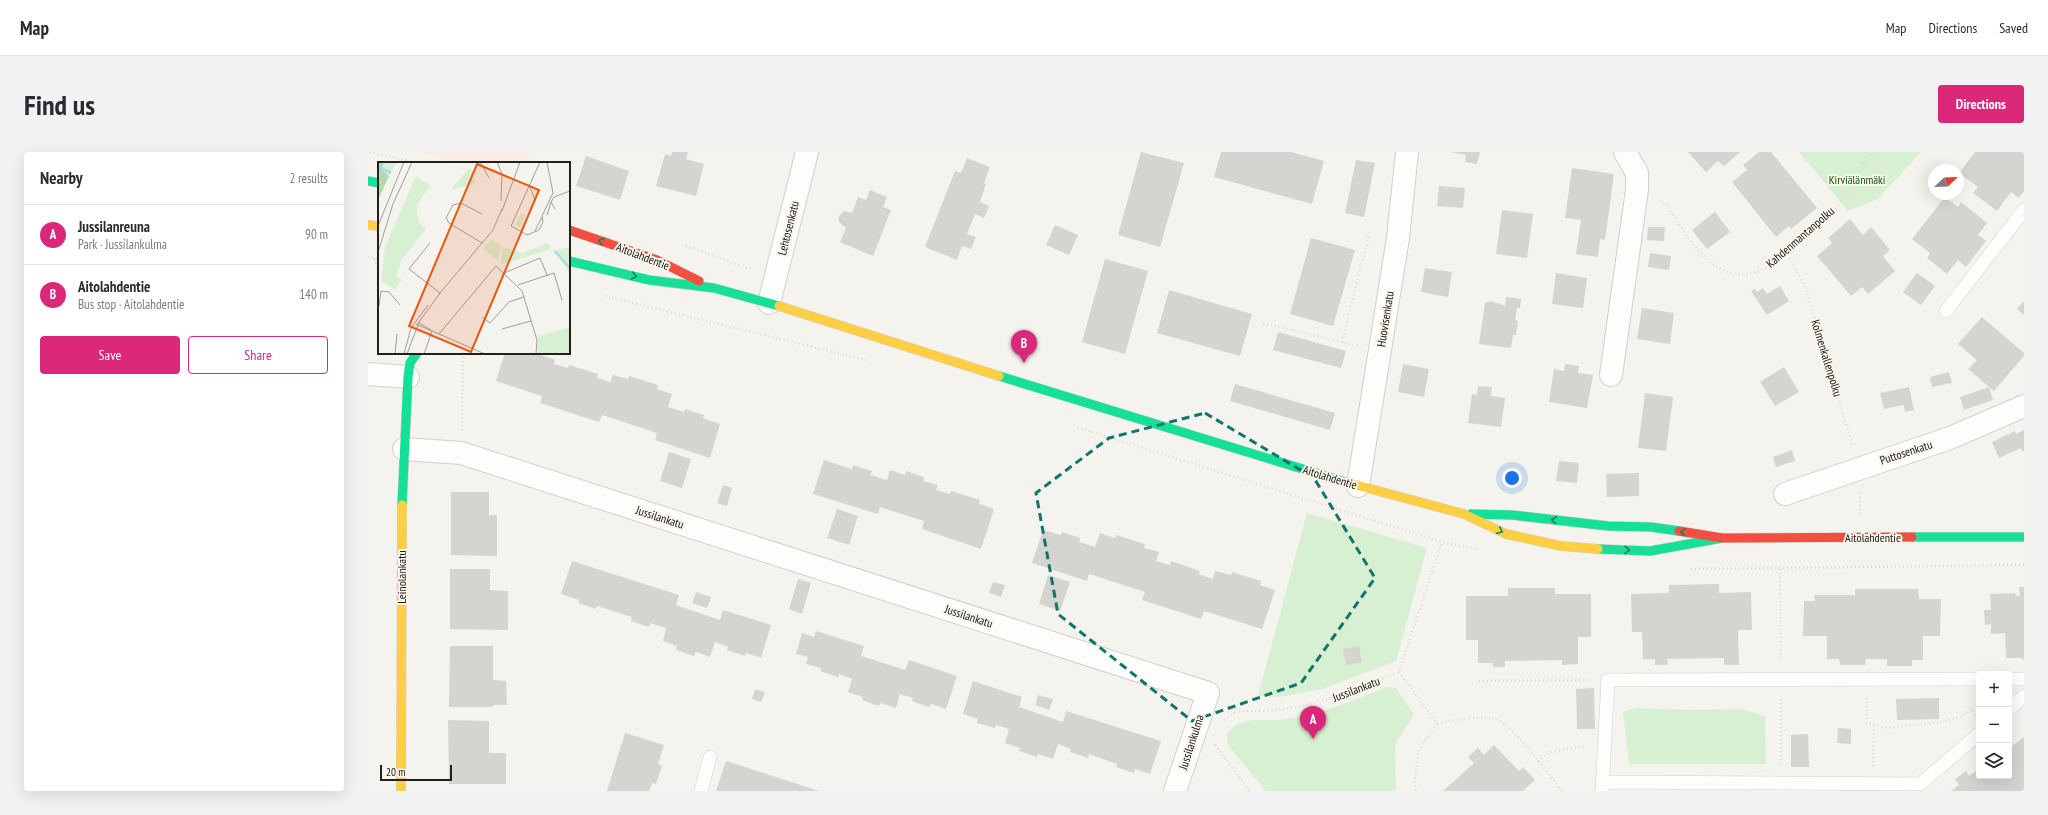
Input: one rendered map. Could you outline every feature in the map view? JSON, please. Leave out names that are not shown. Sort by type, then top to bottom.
[{"type":"main road","points":[[368,181],[378,183]]},
{"type":"main road","points":[[368,225],[378,226]]},
{"type":"main road","name":"Aitolahdentie","points":[[570,230],[657,260],[714,288]]},
{"type":"main road","name":"Aitolahdentie","points":[[570,261],[648,280],[714,288],[769,304],[1017,382],[1358,486],[1464,514],[1506,534],[1561,546],[1606,550],[1650,551],[1722,538]]},
{"type":"main road","name":"Leinolankatu","points":[[401,791],[401,515],[409,370],[406,354]]},
{"type":"main road","points":[[409,370],[417,354]]},
{"type":"main road","name":"Aitolahdentie","points":[[1464,514],[1512,515],[1608,526],[1651,528],[1722,538],[2024,537]]},
{"type":"street","name":"Lehtosenkatu","points":[[769,304],[807,152]]},
{"type":"street","name":"Huovisenkatu","points":[[1358,486],[1398,238],[1407,152]]},
{"type":"street","points":[[1611,375],[1637,190],[1637,173],[1625,152]]},
{"type":"street","points":[[368,374],[409,370]]},
{"type":"street","name":"Puttosenkatu","points":[[1785,494],[1950,438],[2024,406]]},
{"type":"street","name":"Jussilankatu","points":[[404,449],[461,453],[1208,693]]},
{"type":"street","name":"Jussilankulma","points":[[1180,790],[1197,723],[1208,693]]},
{"type":"lane","points":[[1946,311],[2024,210]]},
{"type":"lane","points":[[1976,679],[1608,680],[1603,786],[1920,784],[1976,737]]},
{"type":"lane","points":[[2012,679],[2024,679]]},
{"type":"lane","points":[[2011,707],[2024,696]]},
{"type":"lane","points":[[701,791],[710,756]]},
{"type":"path","points":[[370,152],[414,162]]},
{"type":"path","name":"Kahdenmantanpolku","points":[[1637,190],[1666,204],[1692,245],[1706,259],[1729,272],[1741,275],[1763,269],[1786,252],[1823,220],[1845,198],[1859,171],[1870,155],[1875,152]]},
{"type":"path","points":[[1342,342],[1370,231]]},
{"type":"path","points":[[681,245],[775,278]]},
{"type":"path","name":"Kolmenkallenpolku","points":[[1786,252],[1806,289],[1859,468]]},
{"type":"path","points":[[368,257],[378,260]]},
{"type":"path","points":[[374,259],[378,268]]},
{"type":"path","points":[[1263,323],[1380,351]]},
{"type":"path","points":[[461,453],[463,354]]},
{"type":"path","points":[[1437,723],[1399,672],[1442,542]]},
{"type":"path","name":"Jussilankatu","points":[[1208,693],[1237,711],[1274,710],[1318,703],[1399,672]]},
{"type":"path","points":[[1479,681],[1608,680]]},
{"type":"path","points":[[1866,680],[1867,723],[1885,728],[1941,722],[1960,716],[1972,709],[1976,716]]},
{"type":"path","points":[[1416,791],[1414,783],[1419,750],[1437,723],[1470,718],[1498,719],[1513,731],[1562,791]]},
{"type":"path","points":[[1197,723],[1250,791]]},
{"type":"path","points":[[1873,784],[1874,725]]},
{"type":"path","points":[[1538,762],[1551,752],[1606,743]]},
{"type":"highlighted area","points":[[1205,413],[1314,478],[1375,578],[1301,683],[1192,721],[1058,614],[1036,493],[1109,438]]},
{"type":"shaded area","points":[[420,152],[530,152],[527,162],[455,162]]},
{"type":"green space","name":"Kirviälänmäki","points":[[1799,152],[1921,152],[1878,199],[1848,211]]},
{"type":"green space","points":[[1307,513],[1427,548],[1396,661],[1322,689],[1280,697],[1258,696]]},
{"type":"green space","points":[[1386,687],[1396,688],[1414,715],[1395,744],[1396,791],[1266,791],[1228,745],[1227,734],[1233,728],[1244,722],[1256,720],[1278,720],[1320,712]]},
{"type":"green space","points":[[1635,708],[1691,710],[1741,709],[1765,716],[1766,764],[1629,764],[1623,712]]},
{"type":"building","points":[[672,152],[688,152],[686,159],[704,164],[696,196],[656,186],[665,154],[671,156]]},
{"type":"building","points":[[1141,152],[1184,163],[1160,247],[1118,235]]},
{"type":"building","points":[[1221,152],[1291,152],[1324,161],[1312,204],[1214,177]]},
{"type":"building","points":[[1451,152],[1480,152],[1477,164],[1465,162],[1466,155]]},
{"type":"building","points":[[1688,152],[1740,152],[1724,166],[1718,161],[1706,172]]},
{"type":"building","points":[[1759,152],[1771,152],[1817,208],[1791,229],[1789,226],[1776,237],[1732,182],[1747,170],[1743,165]]},
{"type":"building","points":[[1975,152],[2024,152],[2024,191],[2019,198],[2011,192],[1997,211],[1973,193],[1978,187],[1964,177],[1964,166]]},
{"type":"building","points":[[586,156],[629,171],[620,200],[576,186]]},
{"type":"building","points":[[967,158],[990,167],[984,183],[986,184],[980,202],[989,206],[984,218],[975,214],[967,234],[976,237],[971,249],[962,246],[957,260],[925,247],[955,171],[961,173]]},
{"type":"building","points":[[1356,160],[1375,163],[1364,217],[1345,213]]},
{"type":"building","points":[[1572,168],[1614,174],[1605,240],[1600,239],[1598,257],[1576,254],[1581,220],[1565,218]]},
{"type":"building","points":[[1439,186],[1465,188],[1463,208],[1437,206]]},
{"type":"building","points":[[870,190],[887,197],[883,207],[891,210],[873,256],[840,242],[846,228],[839,222],[839,216],[844,211],[852,213],[858,197],[866,200]]},
{"type":"building","points":[[1943,200],[1949,200],[1958,207],[1961,202],[1987,223],[1978,235],[1986,241],[1966,267],[1958,260],[1947,274],[1927,258],[1930,253],[1912,239]]},
{"type":"building","points":[[1502,210],[1533,214],[1527,258],[1496,254]]},
{"type":"building","points":[[1715,212],[1730,232],[1707,249],[1692,230]]},
{"type":"building","points":[[1850,219],[1863,235],[1871,227],[1890,250],[1883,256],[1895,271],[1868,294],[1862,287],[1851,296],[1817,256],[1832,243],[1828,238]]},
{"type":"building","points":[[1055,225],[1078,235],[1069,255],[1046,245]]},
{"type":"building","points":[[1648,227],[1665,227],[1664,241],[1647,240]]},
{"type":"building","points":[[1311,238],[1355,250],[1333,326],[1290,314]]},
{"type":"building","points":[[1650,253],[1671,256],[1669,270],[1648,267]]},
{"type":"building","points":[[1105,259],[1148,271],[1125,354],[1082,342]]},
{"type":"building","points":[[1425,268],[1452,272],[1448,297],[1421,292]]},
{"type":"building","points":[[1556,273],[1587,278],[1583,308],[1552,304]]},
{"type":"building","points":[[1917,273],[1935,286],[1921,305],[1903,292]]},
{"type":"building","points":[[1780,286],[1789,301],[1767,315],[1751,291],[1755,289],[1757,292],[1763,288],[1767,294]]},
{"type":"building","points":[[1169,290],[1252,314],[1240,356],[1157,333]]},
{"type":"building","points":[[1506,297],[1521,299],[1520,308],[1517,308],[1515,320],[1518,321],[1516,335],[1513,335],[1511,348],[1479,344],[1485,303],[1491,301],[1505,306]]},
{"type":"building","points":[[2024,301],[2024,315],[2017,309]]},
{"type":"building","points":[[1642,308],[1674,313],[1670,344],[1637,339]]},
{"type":"building","points":[[1982,317],[2024,353],[2024,356],[1994,391],[1968,369],[1977,360],[1958,344]]},
{"type":"building","points":[[1278,332],[1346,351],[1341,368],[1273,350]]},
{"type":"building","points":[[505,354],[541,354],[555,360],[554,364],[568,368],[569,365],[598,374],[597,378],[610,382],[613,375],[628,379],[629,376],[658,385],[657,389],[672,394],[668,407],[684,412],[685,409],[704,415],[703,418],[720,424],[710,458],[655,440],[657,433],[602,415],[599,422],[540,403],[542,396],[496,381]]},
{"type":"building","points":[[1403,364],[1429,369],[1424,397],[1398,392]]},
{"type":"building","points":[[1565,364],[1579,366],[1578,373],[1593,375],[1587,408],[1549,402],[1554,369],[1564,371]]},
{"type":"building","points":[[1784,367],[1799,392],[1775,406],[1760,382]]},
{"type":"building","points":[[1949,372],[1952,383],[1932,387],[1930,377]]},
{"type":"building","points":[[1235,384],[1335,413],[1330,430],[1230,401]]},
{"type":"building","points":[[1478,386],[1492,387],[1491,396],[1505,398],[1501,427],[1468,423],[1472,394],[1477,395]]},
{"type":"building","points":[[1909,387],[1914,410],[1905,412],[1904,405],[1884,409],[1880,393]]},
{"type":"building","points":[[1989,387],[1993,400],[1964,410],[1960,397]]},
{"type":"building","points":[[1645,393],[1673,397],[1666,451],[1638,448]]},
{"type":"building","points":[[2024,430],[2024,451],[2022,451],[2021,448],[1999,458],[1992,442],[2015,431],[2016,434]]},
{"type":"building","points":[[1792,450],[1795,461],[1776,467],[1773,457]]},
{"type":"building","points":[[669,452],[691,459],[682,488],[660,481]]},
{"type":"building","points":[[824,460],[852,469],[853,465],[872,471],[870,475],[887,480],[890,470],[905,475],[906,471],[924,477],[923,481],[938,485],[936,490],[950,494],[951,491],[980,500],[979,504],[994,509],[981,549],[922,529],[924,521],[880,507],[878,514],[813,494]]},
{"type":"building","points":[[1559,461],[1579,463],[1577,483],[1556,481]]},
{"type":"building","points":[[1639,473],[1639,496],[1607,497],[1606,474]]},
{"type":"building","points":[[723,485],[732,488],[727,506],[717,503]]},
{"type":"building","points":[[451,492],[489,492],[489,515],[497,515],[497,556],[451,555]]},
{"type":"building","points":[[837,509],[858,516],[849,545],[827,538]]},
{"type":"building","points":[[1043,530],[1061,535],[1062,532],[1080,538],[1079,542],[1095,547],[1100,533],[1115,538],[1116,535],[1145,544],[1144,548],[1159,552],[1156,561],[1170,565],[1171,561],[1200,571],[1199,574],[1213,579],[1215,571],[1231,575],[1232,572],[1261,581],[1260,585],[1275,590],[1262,629],[1204,611],[1201,619],[1142,600],[1145,592],[1089,574],[1087,581],[1032,563]]},
{"type":"building","points":[[572,561],[679,595],[676,605],[720,620],[723,610],[771,625],[761,658],[746,653],[745,656],[727,650],[728,647],[715,642],[710,657],[696,652],[694,656],[676,650],[677,646],[663,641],[666,628],[650,623],[649,627],[631,621],[632,617],[597,606],[596,609],[578,603],[579,600],[561,594]]},
{"type":"building","points":[[450,569],[490,569],[490,590],[508,591],[508,630],[450,629]]},
{"type":"building","points":[[1048,575],[1070,582],[1060,611],[1039,604]]},
{"type":"building","points":[[798,579],[811,583],[802,614],[789,609]]},
{"type":"building","points":[[993,582],[1005,585],[1001,597],[989,593]]},
{"type":"building","points":[[1719,584],[1719,593],[1751,592],[1752,630],[1738,630],[1739,665],[1724,665],[1724,658],[1667,659],[1668,665],[1655,665],[1655,659],[1643,659],[1642,632],[1632,632],[1631,594],[1669,593],[1669,585]]},
{"type":"building","points":[[2019,587],[2024,587],[2024,661],[2022,658],[2006,658],[2005,633],[1991,634],[1991,624],[1985,625],[1984,610],[1991,610],[1990,594],[2015,593],[2016,596],[2020,596]]},
{"type":"building","points":[[1508,588],[1555,588],[1555,594],[1591,594],[1591,637],[1578,637],[1578,664],[1562,665],[1562,660],[1505,661],[1505,667],[1493,667],[1493,663],[1478,663],[1478,640],[1466,640],[1466,596],[1508,596]]},
{"type":"building","points":[[1855,589],[1918,589],[1919,599],[1941,599],[1940,636],[1923,636],[1923,660],[1912,660],[1912,666],[1887,666],[1887,659],[1866,659],[1865,665],[1840,665],[1839,659],[1827,659],[1827,636],[1803,636],[1804,601],[1815,601],[1814,595],[1855,595]]},
{"type":"building","points":[[696,592],[711,597],[707,608],[692,603]]},
{"type":"building","points":[[816,631],[864,646],[861,656],[905,670],[909,660],[957,676],[946,709],[931,704],[929,707],[912,701],[913,698],[900,694],[896,708],[880,703],[879,706],[862,700],[863,697],[848,692],[852,679],[839,674],[838,677],[820,671],[821,668],[806,664],[808,657],[796,654],[802,633],[814,637]]},
{"type":"building","points":[[450,646],[493,646],[493,680],[506,681],[507,705],[493,705],[493,707],[449,707]]},
{"type":"building","points":[[1359,646],[1362,662],[1346,665],[1343,649]]},
{"type":"building","points":[[973,681],[1022,697],[1019,707],[1063,722],[1066,711],[1161,741],[1150,774],[1135,769],[1134,773],[1116,767],[1117,764],[1089,754],[1088,758],[1070,752],[1071,749],[1058,744],[1053,759],[1038,754],[1037,757],[1019,751],[1020,748],[1005,743],[1009,729],[996,725],[995,728],[977,723],[978,719],[963,714]]},
{"type":"building","points":[[1594,688],[1595,729],[1577,729],[1576,689]]},
{"type":"building","points":[[755,689],[765,692],[761,702],[752,699]]},
{"type":"building","points":[[1038,695],[1053,699],[1049,710],[1035,705]]},
{"type":"building","points":[[1939,698],[1939,719],[1897,720],[1896,699]]},
{"type":"building","points":[[448,720],[489,721],[489,753],[506,753],[506,784],[449,784]]},
{"type":"building","points":[[1838,728],[1851,729],[1851,744],[1837,743]]},
{"type":"building","points":[[625,733],[664,745],[658,764],[662,766],[656,784],[652,783],[649,791],[607,791]]},
{"type":"building","points":[[1808,734],[1809,767],[1791,767],[1791,735]]},
{"type":"building","points":[[2024,737],[2024,791],[1951,791],[1959,785],[1955,779],[1966,771],[1969,776],[1976,771],[1976,779],[2012,779],[2012,746]]},
{"type":"building","points":[[1494,745],[1519,771],[1523,767],[1535,780],[1523,791],[1443,791],[1474,763],[1468,757],[1478,748],[1484,755]]},
{"type":"building","points":[[726,761],[819,791],[716,791]]},
{"type":"traffic: fast","points":[[368,181],[378,183]]},
{"type":"traffic: fast","points":[[570,261],[649,280],[714,288],[779,306]]},
{"type":"traffic: fast","points":[[402,505],[408,377],[410,363],[416,354]]},
{"type":"traffic: fast","points":[[999,376],[1345,482]]},
{"type":"traffic: fast","points":[[1471,514],[1512,515],[1608,526],[1651,527],[1679,531]]},
{"type":"traffic: fast","points":[[1912,537],[2024,537]]},
{"type":"traffic: fast","points":[[1598,549],[1650,551],[1722,538]]},
{"type":"traffic: slow","points":[[368,225],[378,226]]},
{"type":"traffic: slow","points":[[779,306],[999,376]]},
{"type":"traffic: slow","points":[[1345,482],[1464,514],[1506,534],[1561,546],[1598,549]]},
{"type":"traffic: slow","points":[[401,791],[402,505]]},
{"type":"traffic: jam","points":[[570,230],[657,260],[699,281]]},
{"type":"traffic: jam","points":[[1679,531],[1722,538],[1912,537]]},
{"type":"place","name":"Aitolahdentie","points":[[1024,363]]},
{"type":"place","name":"Jussilanreuna","points":[[1313,739]]}]
